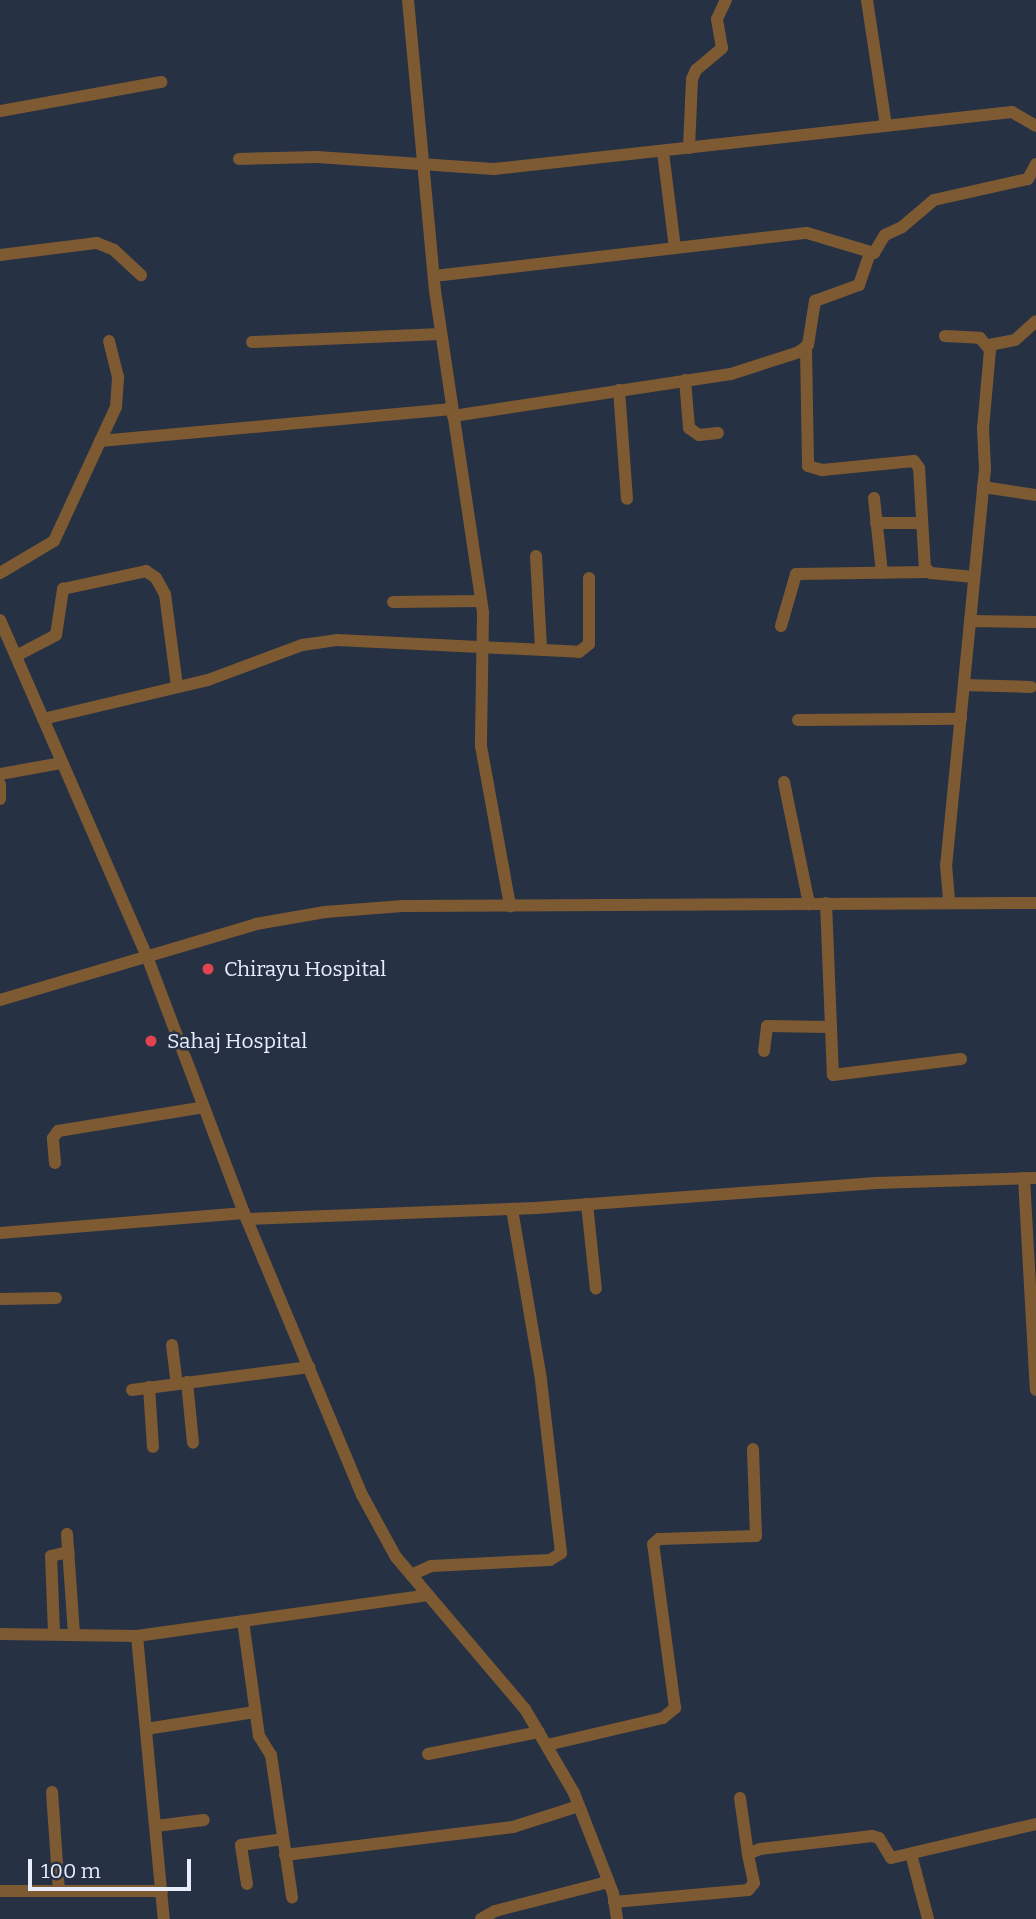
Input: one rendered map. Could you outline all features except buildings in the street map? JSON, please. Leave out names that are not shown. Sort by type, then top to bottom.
[{"type":"street","points":[[408,0],[434,275],[485,649],[481,747],[510,906]]},
{"type":"street","points":[[689,148],[687,105],[692,79],[696,70],[722,48],[717,19],[726,0]]},
{"type":"street","points":[[867,0],[886,126]]},
{"type":"street","points":[[0,111],[161,82]]},
{"type":"street","points":[[239,159],[317,158],[494,169],[1013,112],[1036,126]]},
{"type":"street","points":[[663,152],[675,248]]},
{"type":"street","points":[[434,275],[815,233],[870,253],[878,250],[885,234],[902,227],[934,200],[1035,172]]},
{"type":"street","points":[[0,256],[97,243],[114,250],[141,275]]},
{"type":"street","points":[[870,253],[859,285],[815,301],[806,348],[808,466],[822,470],[914,461],[919,468],[921,523],[927,572]]},
{"type":"street","points":[[945,336],[980,338],[989,345],[1015,340],[1036,321]]},
{"type":"street","points":[[252,342],[441,334]]},
{"type":"street","points":[[0,573],[50,547],[100,440],[118,394],[117,368],[109,341]]},
{"type":"street","points":[[949,903],[946,865],[983,487],[989,345]]},
{"type":"street","points":[[100,440],[453,413],[731,374],[806,348]]},
{"type":"street","points":[[685,380],[689,428],[699,435],[718,433]]},
{"type":"street","points":[[619,390],[627,499]]},
{"type":"street","points":[[983,487],[1036,495]]},
{"type":"street","points":[[874,498],[882,573]]},
{"type":"street","points":[[876,523],[921,523]]},
{"type":"street","points":[[536,556],[541,649]]},
{"type":"street","points":[[16,656],[55,635],[62,589],[146,571],[156,578],[165,594],[177,686]]},
{"type":"street","points":[[781,626],[796,574],[927,572],[974,577]]},
{"type":"street","points":[[43,719],[227,675],[302,645],[337,640],[579,652],[587,648],[589,578]]},
{"type":"street","points":[[393,602],[480,600]]},
{"type":"street","points":[[0,620],[148,959],[245,1216],[362,1495],[396,1557],[526,1709],[579,1805],[608,1882],[617,1919]]},
{"type":"street","points":[[970,621],[1036,622]]},
{"type":"street","points":[[964,685],[1031,687]]},
{"type":"street","points":[[798,720],[961,719]]},
{"type":"street","points":[[0,774],[62,763]]},
{"type":"street","points":[[784,782],[809,904]]},
{"type":"street","points":[[0,784],[0,799]]},
{"type":"street","points":[[826,903],[833,1075],[961,1059]]},
{"type":"street","points":[[0,1000],[148,959],[256,924],[325,912],[510,906],[1036,903]]},
{"type":"street","points":[[764,1051],[767,1026],[829,1027]]},
{"type":"street","points":[[55,1163],[53,1138],[58,1131],[204,1107]]},
{"type":"street","points":[[0,1233],[245,1216],[512,1209],[876,1183],[1030,1178],[1036,1390]]},
{"type":"street","points":[[587,1204],[596,1289]]},
{"type":"street","points":[[411,1575],[431,1566],[551,1560],[561,1553],[541,1379],[512,1209]]},
{"type":"street","points":[[0,1300],[56,1297]]},
{"type":"street","points":[[172,1345],[193,1443]]},
{"type":"street","points":[[132,1390],[310,1367]]},
{"type":"street","points":[[149,1387],[153,1447]]},
{"type":"street","points":[[547,1745],[663,1718],[675,1708],[653,1544],[659,1539],[756,1536],[752,1449]]},
{"type":"street","points":[[67,1534],[74,1633]]},
{"type":"street","points":[[54,1633],[51,1556],[69,1552]]},
{"type":"street","points":[[0,1634],[137,1636],[428,1595]]},
{"type":"street","points":[[243,1621],[259,1739],[271,1755],[292,1897]]},
{"type":"street","points":[[137,1636],[164,1919]]},
{"type":"street","points":[[146,1729],[255,1712]]},
{"type":"street","points":[[428,1754],[539,1732]]},
{"type":"street","points":[[52,1792],[60,1891]]},
{"type":"street","points":[[614,1902],[748,1890],[754,1882],[740,1798]]},
{"type":"street","points":[[285,1855],[513,1827],[579,1805]]},
{"type":"street","points":[[156,1826],[204,1820]]},
{"type":"street","points":[[748,1854],[760,1849],[872,1836],[879,1838],[891,1858],[1036,1824]]},
{"type":"street","points":[[247,1884],[241,1845],[283,1839]]},
{"type":"street","points":[[911,1854],[928,1919]]},
{"type":"street","points":[[481,1919],[495,1911],[608,1882]]},
{"type":"street","points":[[0,1891],[162,1891]]},
{"type":"place","name":"Chirayu Hospital","points":[[208,969]]},
{"type":"place","name":"Sahaj Hospital","points":[[151,1041]]}]
